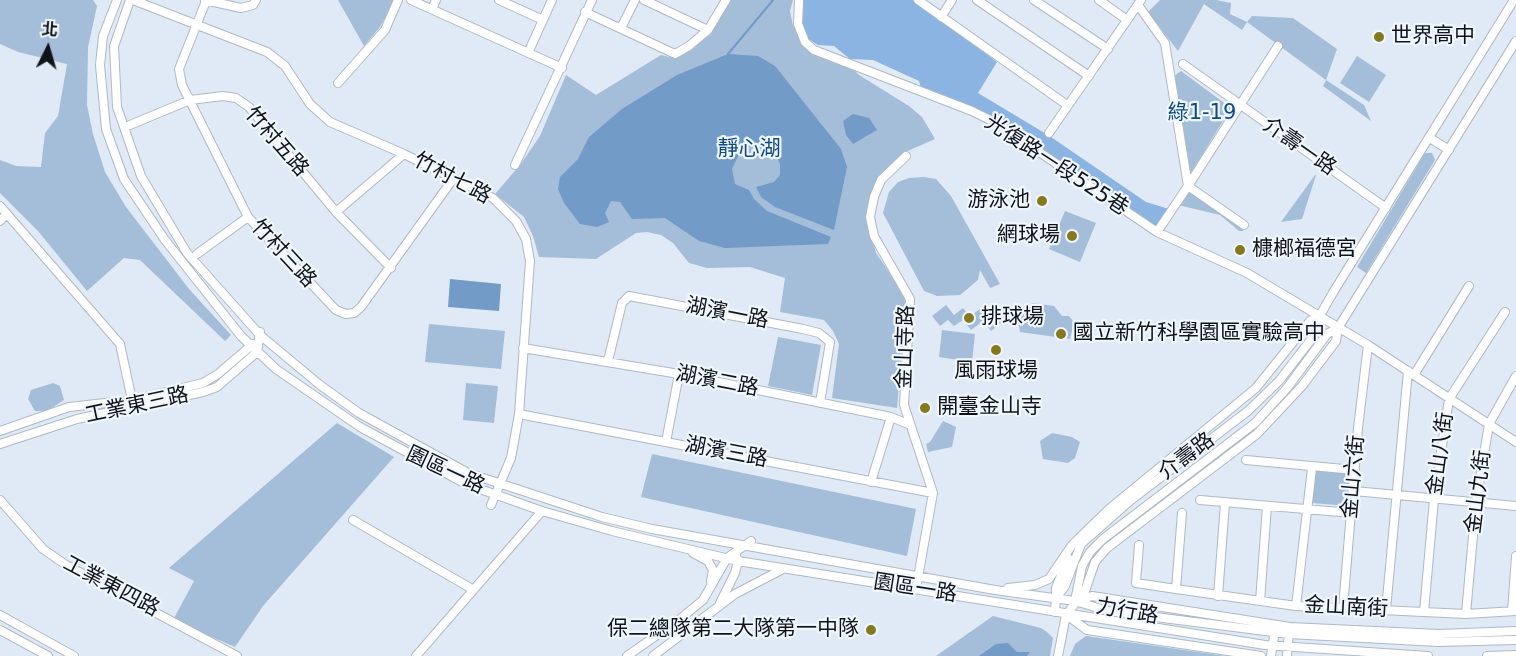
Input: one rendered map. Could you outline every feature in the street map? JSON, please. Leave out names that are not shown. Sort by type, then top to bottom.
[{"type":"street","name":"園區一路","points":[[117,0],[103,36],[100,65],[106,129],[124,179],[165,240],[255,347],[318,400],[360,427],[465,484],[542,511],[738,561],[1055,612]]},
{"type":"street","points":[[206,0],[241,8],[253,4],[256,0]]},
{"type":"street","name":"竹村三路","points":[[206,0],[179,69],[182,84],[248,218],[336,310],[346,314],[354,313],[361,307],[453,179]]},
{"type":"street","points":[[338,83],[385,30],[398,0]]},
{"type":"street","points":[[411,0],[562,68]]},
{"type":"street","points":[[432,9],[436,0]]},
{"type":"street","points":[[499,0],[543,20]]},
{"type":"street","points":[[528,53],[552,0]]},
{"type":"street","points":[[515,165],[592,0]]},
{"type":"street","points":[[621,28],[634,0]]},
{"type":"street","points":[[644,0],[708,30]]},
{"type":"street","points":[[585,12],[675,54],[708,30],[726,0]]},
{"type":"street","name":"光復路一段525巷","points":[[800,0],[798,24],[805,42],[814,50],[972,111],[998,124],[1157,232],[1228,262],[1368,345],[1516,442]]},
{"type":"street","points":[[918,0],[1067,105]]},
{"type":"street","points":[[941,17],[952,0]]},
{"type":"street","points":[[977,0],[1089,76]]},
{"type":"street","points":[[1034,0],[1108,49]]},
{"type":"street","points":[[1099,0],[1127,20]]},
{"type":"street","name":"介壽路","points":[[995,590],[1035,585],[1049,579],[1072,545],[1109,509],[1185,444],[1256,388],[1310,321],[1319,317],[1514,0]]},
{"type":"street","name":"園區一路","points":[[133,1],[114,46],[114,91],[122,127],[141,176],[190,258],[260,331],[359,413],[468,473],[500,486],[602,517],[995,590],[1075,601]]},
{"type":"street","name":"竹村七路","points":[[133,1],[278,59],[310,104],[330,122],[404,154],[493,198],[516,221],[526,239],[530,261],[519,414],[511,458],[491,505]]},
{"type":"street","points":[[1049,133],[1139,3],[1166,43],[1188,186],[1244,225]]},
{"type":"street","name":"介壽路","points":[[1066,615],[1085,591],[1095,562],[1107,548],[1257,434],[1302,386],[1336,341],[1338,328],[1516,41]]},
{"type":"street","points":[[1157,232],[1278,46]]},
{"type":"street","name":"介壽一路","points":[[1183,64],[1386,208]]},
{"type":"street","name":"竹村五路","points":[[130,125],[190,100],[223,96],[236,98],[249,107],[336,212],[391,268]]},
{"type":"street","points":[[1430,138],[1449,150]]},
{"type":"street","points":[[336,212],[404,154]]},
{"type":"street","name":"金山寺路","points":[[906,156],[881,180],[874,197],[870,217],[874,236],[910,299],[903,405],[933,493]]},
{"type":"street","points":[[0,206],[120,344],[133,403]]},
{"type":"street","points":[[0,221],[7,214]]},
{"type":"street","points":[[197,254],[248,218]]},
{"type":"street","points":[[1386,610],[1411,373],[1469,285]]},
{"type":"street","name":"湖濱一路","points":[[608,361],[622,303],[629,296],[803,329],[819,333],[830,342],[820,403]]},
{"type":"street","name":"金山八街","points":[[1424,612],[1434,499],[1449,399],[1505,312]]},
{"type":"street","name":"介壽路","points":[[1056,598],[1065,586],[1081,544],[1131,500],[1248,411],[1279,381],[1320,328],[1319,317]]},
{"type":"street","name":"介壽路","points":[[1075,601],[1082,566],[1090,552],[1103,539],[1255,423],[1287,387],[1327,334],[1338,328]]},
{"type":"street","points":[[255,347],[260,331]]},
{"type":"street","points":[[255,347],[272,342]]},
{"type":"street","name":"金山六街","points":[[1343,608],[1368,345]]},
{"type":"street","name":"工業東三路","points":[[0,444],[203,382],[255,347]]},
{"type":"street","name":"工業東三路","points":[[0,432],[69,407],[133,403],[203,392],[223,381],[255,347]]},
{"type":"street","name":"湖濱二路","points":[[524,348],[679,374],[891,417],[908,424]]},
{"type":"street","points":[[666,442],[679,374]]},
{"type":"street","points":[[216,375],[223,381]]},
{"type":"street","name":"金山九街","points":[[1466,614],[1476,502],[1489,424],[1516,376]]},
{"type":"street","name":"湖濱三路","points":[[519,414],[933,493]]},
{"type":"street","points":[[871,482],[891,417]]},
{"type":"street","points":[[1246,460],[1312,468],[1355,470]]},
{"type":"street","points":[[1296,606],[1309,510],[1312,468]]},
{"type":"street","points":[[1354,491],[1516,506]]},
{"type":"street","points":[[916,589],[933,493]]},
{"type":"street","name":"工業東四路","points":[[0,500],[43,549],[66,565],[173,620],[232,655]]},
{"type":"street","points":[[1200,500],[1352,513]]},
{"type":"street","points":[[1218,596],[1225,502]]},
{"type":"street","points":[[1260,601],[1267,506]]},
{"type":"street","points":[[416,656],[542,511]]},
{"type":"street","points":[[1176,589],[1182,513]]},
{"type":"street","points":[[353,520],[472,589]]},
{"type":"street","points":[[716,609],[726,594],[738,561],[726,539]]},
{"type":"street","points":[[630,655],[703,600],[727,558],[734,551],[748,544]]},
{"type":"street","name":"金山南街","points":[[1139,544],[1136,583],[1296,606],[1466,614],[1514,611]]},
{"type":"street","name":"介壽路","points":[[1055,612],[1056,588],[1072,545]]},
{"type":"street","points":[[675,546],[708,561],[713,570],[709,588],[703,600]]},
{"type":"street","points":[[1514,611],[1516,556]]},
{"type":"street","points":[[1082,566],[1085,591],[1092,596]]},
{"type":"street","points":[[653,656],[755,582],[784,568]]},
{"type":"street","name":"力行路","points":[[1075,601],[1092,596],[1275,629]]},
{"type":"street","name":"力行路","points":[[1075,601],[1108,611],[1289,631],[1438,642],[1516,640]]},
{"type":"street","points":[[1055,612],[1064,633]]},
{"type":"street","name":"力行路","points":[[1055,612],[1273,646],[1287,652],[1428,656]]},
{"type":"street","points":[[0,615],[74,656]]},
{"type":"street","points":[[1058,656],[1066,615]]},
{"type":"street","name":"力行路","points":[[1066,615],[1087,630],[1261,656]]},
{"type":"street","points":[[1271,656],[1275,629]]},
{"type":"street","points":[[0,630],[48,656]]},
{"type":"street","name":"力行路","points":[[1289,631],[1439,634],[1516,630]]},
{"type":"street","points":[[1287,652],[1289,631]]},
{"type":"street","points":[[1487,656],[1516,655]]},
{"type":"green space","points":[[0,0],[93,0],[97,6],[88,47],[87,105],[105,172],[126,207],[189,289],[231,335],[225,341],[140,260],[124,258],[87,291],[38,231],[0,193],[0,160],[16,166],[41,167],[45,133],[58,116],[67,64],[18,52],[0,44]]},
{"type":"green space","points":[[338,0],[395,0],[380,27],[364,46]]},
{"type":"green space","name":"靜心湖","points":[[731,0],[793,0],[790,11],[793,26],[806,45],[818,55],[838,54],[859,75],[909,106],[922,117],[935,139],[903,153],[875,182],[868,222],[876,253],[899,287],[906,303],[897,408],[832,398],[839,344],[833,331],[824,320],[780,312],[785,278],[750,267],[707,268],[689,263],[673,243],[661,235],[647,232],[636,233],[596,259],[539,257],[524,217],[495,194],[520,165],[540,136],[566,75],[596,95],[661,55],[673,58],[710,35]]},
{"type":"green space","points":[[1160,0],[1216,0],[1231,3],[1230,14],[1247,22],[1242,30],[1204,4],[1178,51],[1148,12]]},
{"type":"green space","points":[[1252,16],[1293,18],[1337,49],[1326,80],[1247,22]]},
{"type":"green space","points":[[1357,56],[1386,75],[1369,102],[1340,83]]},
{"type":"green space","name":"綠1-19","points":[[1181,71],[1231,108],[1192,171],[1189,171],[1174,76]]},
{"type":"green space","points":[[1326,80],[1364,105],[1371,121],[1323,86]]},
{"type":"green space","points":[[1425,153],[1432,153],[1435,160],[1366,273],[1357,267]]},
{"type":"green space","points":[[1315,175],[1302,219],[1281,222]]},
{"type":"green space","points":[[909,178],[936,179],[951,196],[1000,284],[990,288],[980,270],[978,280],[960,295],[937,296],[924,291],[883,213],[889,192],[898,182]]},
{"type":"green space","points":[[1192,191],[1243,228],[1243,231],[1239,231],[1220,215],[1178,205],[1188,192]]},
{"type":"green space","name":"網球場","points":[[1065,211],[1096,223],[1080,262],[1049,249]]},
{"type":"green space","points":[[1033,303],[1054,306],[1062,316],[1069,316],[1074,322],[1070,339],[1020,332],[1018,320],[1021,309]]},
{"type":"green space","name":"排球場","points":[[946,305],[954,315],[963,308],[970,317],[983,306],[992,317],[999,311],[1006,319],[991,331],[983,321],[971,330],[963,320],[954,326],[948,320],[940,326],[932,316]]},
{"type":"green space","points":[[429,324],[505,331],[501,369],[425,362]]},
{"type":"green space","points":[[942,330],[975,334],[972,362],[939,357]]},
{"type":"green space","points":[[778,337],[821,345],[812,395],[768,386]]},
{"type":"green space","points":[[53,383],[60,386],[64,400],[47,411],[35,411],[28,399],[31,390]]},
{"type":"green space","points":[[466,383],[498,386],[494,423],[463,420]]},
{"type":"green space","points":[[943,421],[956,427],[952,447],[928,452],[926,444],[930,442]]},
{"type":"green space","points":[[337,423],[394,457],[263,606],[235,647],[173,620],[194,581],[169,568]]},
{"type":"green space","points":[[1052,433],[1072,437],[1080,442],[1075,458],[1068,463],[1043,459],[1040,441]]},
{"type":"green space","points":[[652,454],[916,509],[907,556],[641,497]]},
{"type":"green space","points":[[1315,469],[1352,473],[1349,506],[1312,503]]},
{"type":"green space","points":[[993,616],[1041,628],[1047,632],[1053,638],[1050,656],[936,656]]},
{"type":"green space","points":[[1086,636],[1226,656],[1070,656],[1075,644]]},
{"type":"shaded area","points":[[802,0],[913,0],[997,62],[978,93],[1048,135],[1146,202],[1169,209],[1157,229],[1009,130],[921,88],[919,81],[873,60],[850,59],[834,46],[818,45],[807,38],[799,15]]},
{"type":"shaded area","name":"靜心湖","points":[[728,54],[758,56],[775,66],[841,149],[847,167],[834,230],[775,207],[761,197],[756,187],[774,182],[780,175],[780,164],[775,153],[768,148],[760,145],[744,148],[732,169],[735,184],[749,190],[754,199],[767,211],[831,237],[828,244],[725,248],[699,241],[665,218],[632,219],[620,202],[611,201],[605,213],[609,222],[597,227],[580,224],[564,203],[558,189],[560,177],[578,159],[589,137],[622,109],[677,75]]},
{"type":"shaded area","points":[[853,114],[869,118],[877,130],[853,144],[846,135],[843,121]]},
{"type":"shaded area","points":[[450,279],[501,284],[499,311],[448,307]]},
{"type":"shaded area","points":[[1008,643],[1017,652],[1030,652],[1027,656],[979,656],[996,644]]},
{"type":"waterway","points":[[728,54],[773,0]]},
{"type":"place","name":"世界高中","points":[[1379,37]]},
{"type":"place","name":"游泳池","points":[[1042,201]]},
{"type":"place","name":"網球場","points":[[1072,236]]},
{"type":"place","name":"槺榔福德宮","points":[[1240,250]]},
{"type":"place","name":"排球場","points":[[969,318]]},
{"type":"place","name":"國立新竹科學園區實驗高中","points":[[1061,334]]},
{"type":"place","name":"風雨球場","points":[[996,350]]},
{"type":"place","name":"開臺金山寺","points":[[925,408]]},
{"type":"place","name":"保二總隊第二大隊第一中隊","points":[[871,630]]}]
